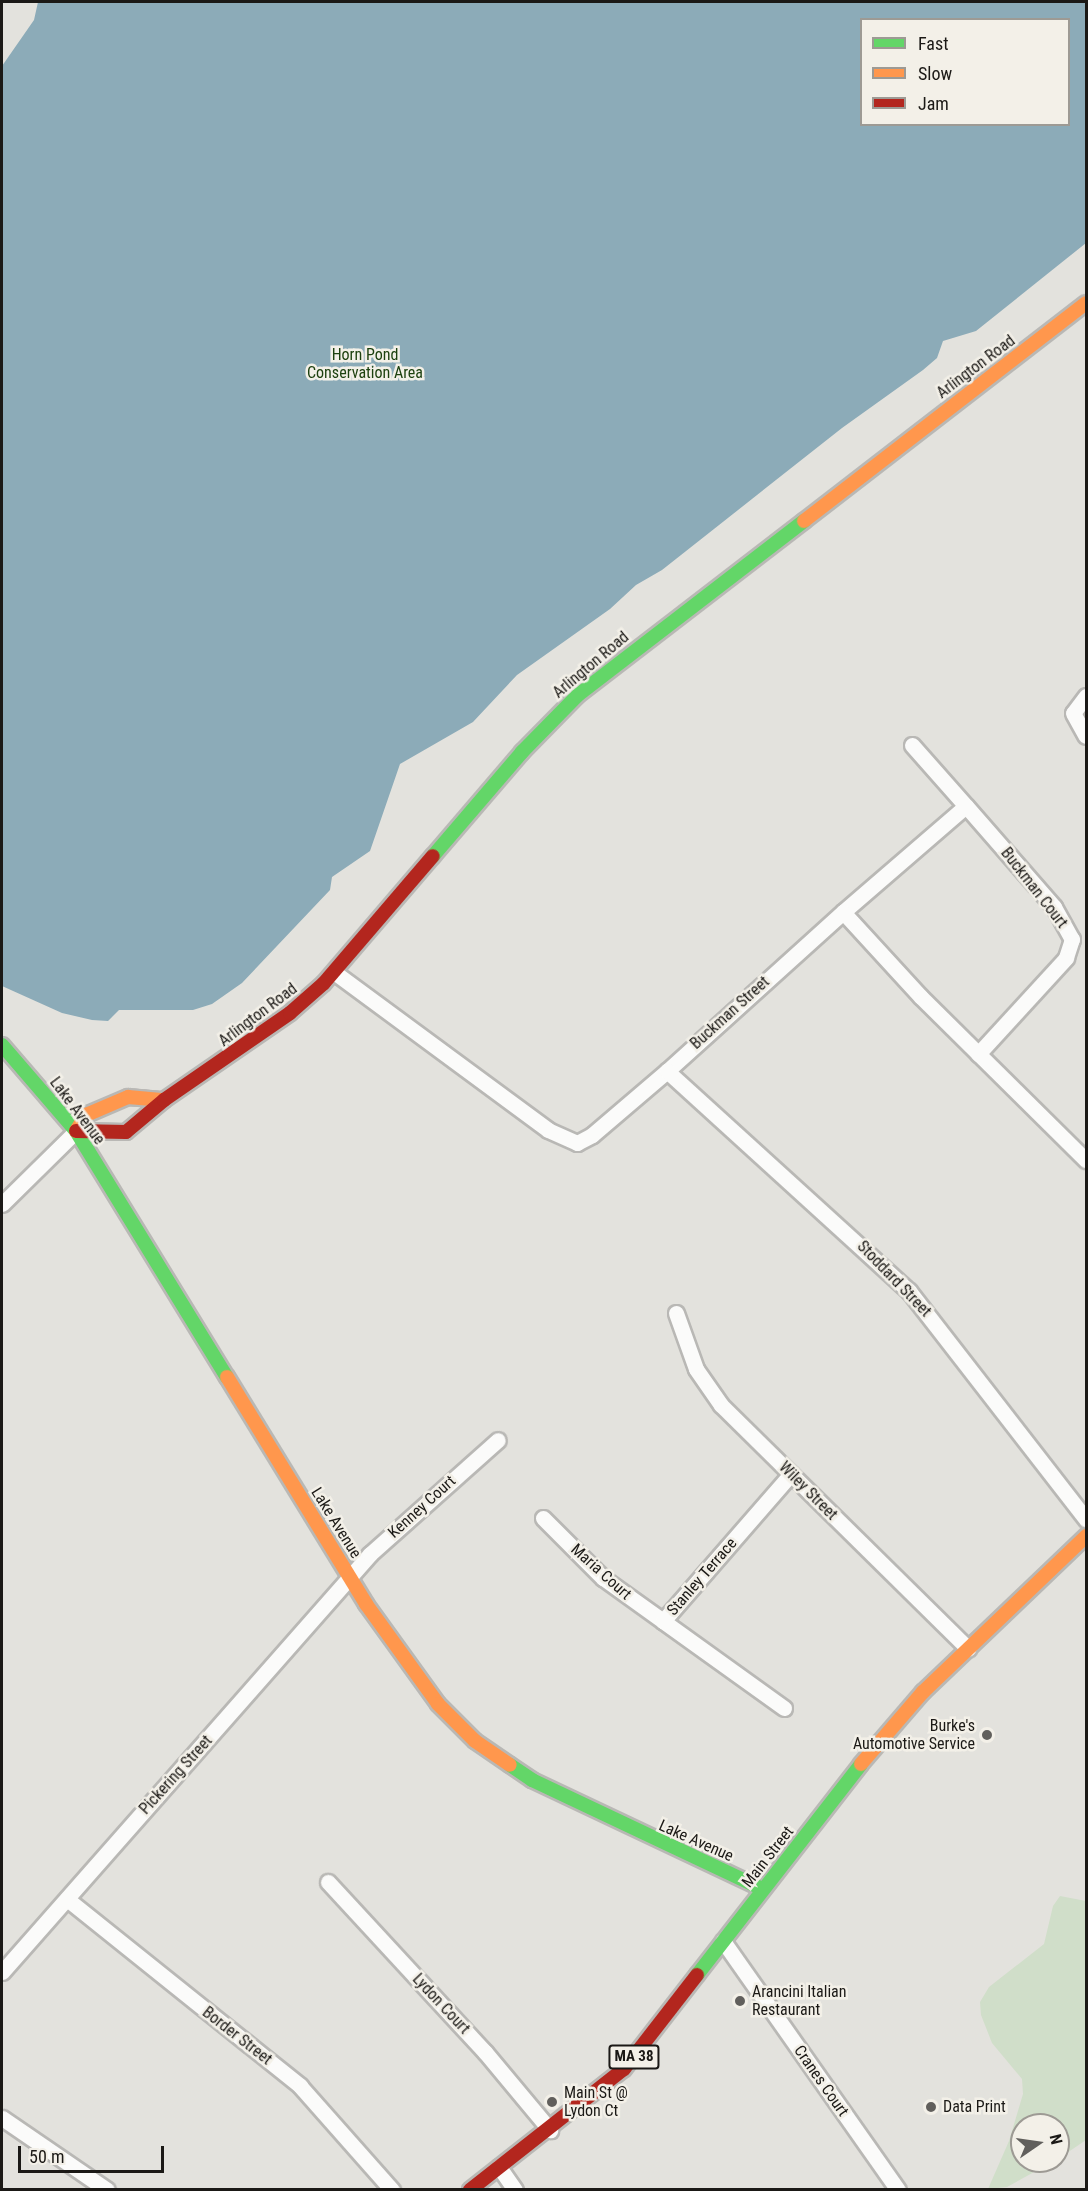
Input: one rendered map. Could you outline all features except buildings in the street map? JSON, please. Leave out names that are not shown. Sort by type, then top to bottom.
[{"type":"street","name":"Arlington Road","points":[[76,1131],[126,1132],[164,1100],[272,1028],[333,972],[522,752],[578,695],[1086,303]]},
{"type":"street","points":[[1086,696],[1073,713],[1086,736]]},
{"type":"street","name":"Buckman Court","points":[[912,745],[1061,916],[1072,945],[1055,971],[978,1054]]},
{"type":"street","points":[[966,806],[843,912],[978,1054],[1086,1160]]},
{"type":"street","name":"Buckman Street","points":[[333,972],[571,1143],[592,1135],[667,1071],[843,912]]},
{"type":"street","name":"Lake Avenue","points":[[2,1045],[76,1131],[350,1577],[428,1692],[489,1751],[532,1780],[593,1812],[763,1889]]},
{"type":"street","name":"Stoddard Street","points":[[667,1071],[909,1291],[1086,1519]]},
{"type":"street","points":[[2,1204],[76,1131],[86,1115],[128,1097],[164,1100]]},
{"type":"street","name":"Wiley Street","points":[[676,1313],[707,1388],[968,1649]]},
{"type":"street","name":"Kenney Court","points":[[350,1577],[377,1547],[498,1440]]},
{"type":"street","name":"Stanley Terrace","points":[[784,1708],[663,1621],[791,1474]]},
{"type":"street","name":"Maria Court","points":[[543,1518],[603,1578],[663,1621]]},
{"type":"street","name":"Main Street","points":[[470,2190],[550,2130],[624,2069],[865,1758],[968,1649],[1086,1536]]},
{"type":"street","name":"Pickering Street","points":[[2,1972],[350,1577]]},
{"type":"street","name":"Lydon Court","points":[[328,1882],[478,2044],[550,2130]]},
{"type":"street","name":"Border Street","points":[[67,1899],[300,2086],[392,2190]]},
{"type":"street","name":"Cranes Court","points":[[723,1941],[898,2190]]},
{"type":"street","points":[[2,2118],[107,2190]]},
{"type":"street","points":[[499,2167],[515,2190]]},
{"type":"green space","points":[[1060,1896],[1086,1901],[1086,2140],[1070,2151],[1070,2113],[1017,2113],[1023,2094],[1022,2079],[992,2043],[981,2015],[980,2002],[989,1987],[1044,1944],[1053,1906]]},
{"type":"green space","points":[[1010,2138],[1010,2173],[1032,2173],[1007,2187],[988,2189]]},
{"type":"water","name":"Horn Pond Conservation Area","points":[[38,2],[1086,2],[1086,243],[976,331],[943,341],[937,358],[923,370],[842,428],[662,570],[636,585],[610,609],[517,675],[473,722],[400,764],[370,851],[332,877],[330,890],[242,983],[212,1004],[193,1010],[119,1010],[108,1021],[92,1020],[62,1013],[2,986],[2,66],[34,20]]},
{"type":"traffic: fast","points":[[433,856],[522,752],[578,695],[804,521]]},
{"type":"traffic: fast","points":[[2,1045],[76,1131],[227,1377]]},
{"type":"traffic: fast","points":[[697,1975],[861,1764]]},
{"type":"traffic: fast","points":[[510,1765],[532,1780],[763,1889]]},
{"type":"traffic: slow","points":[[804,521],[1086,303]]},
{"type":"traffic: slow","points":[[76,1131],[86,1115],[128,1097],[164,1100]]},
{"type":"traffic: slow","points":[[227,1377],[366,1604],[438,1704],[475,1741],[510,1765]]},
{"type":"traffic: slow","points":[[861,1764],[923,1692],[1086,1536]]},
{"type":"traffic: jam","points":[[76,1131],[126,1132],[164,1100],[290,1013],[324,983],[433,856]]},
{"type":"traffic: jam","points":[[470,2190],[624,2069],[697,1975]]},
{"type":"place","name":"Burke's Automotive Service","points":[[987,1735]]},
{"type":"place","name":"Arancini Italian Restaurant","points":[[740,2001]]},
{"type":"place","name":"Main St @ Lydon Ct","points":[[552,2102]]},
{"type":"place","name":"Data Print","points":[[931,2107]]}]
